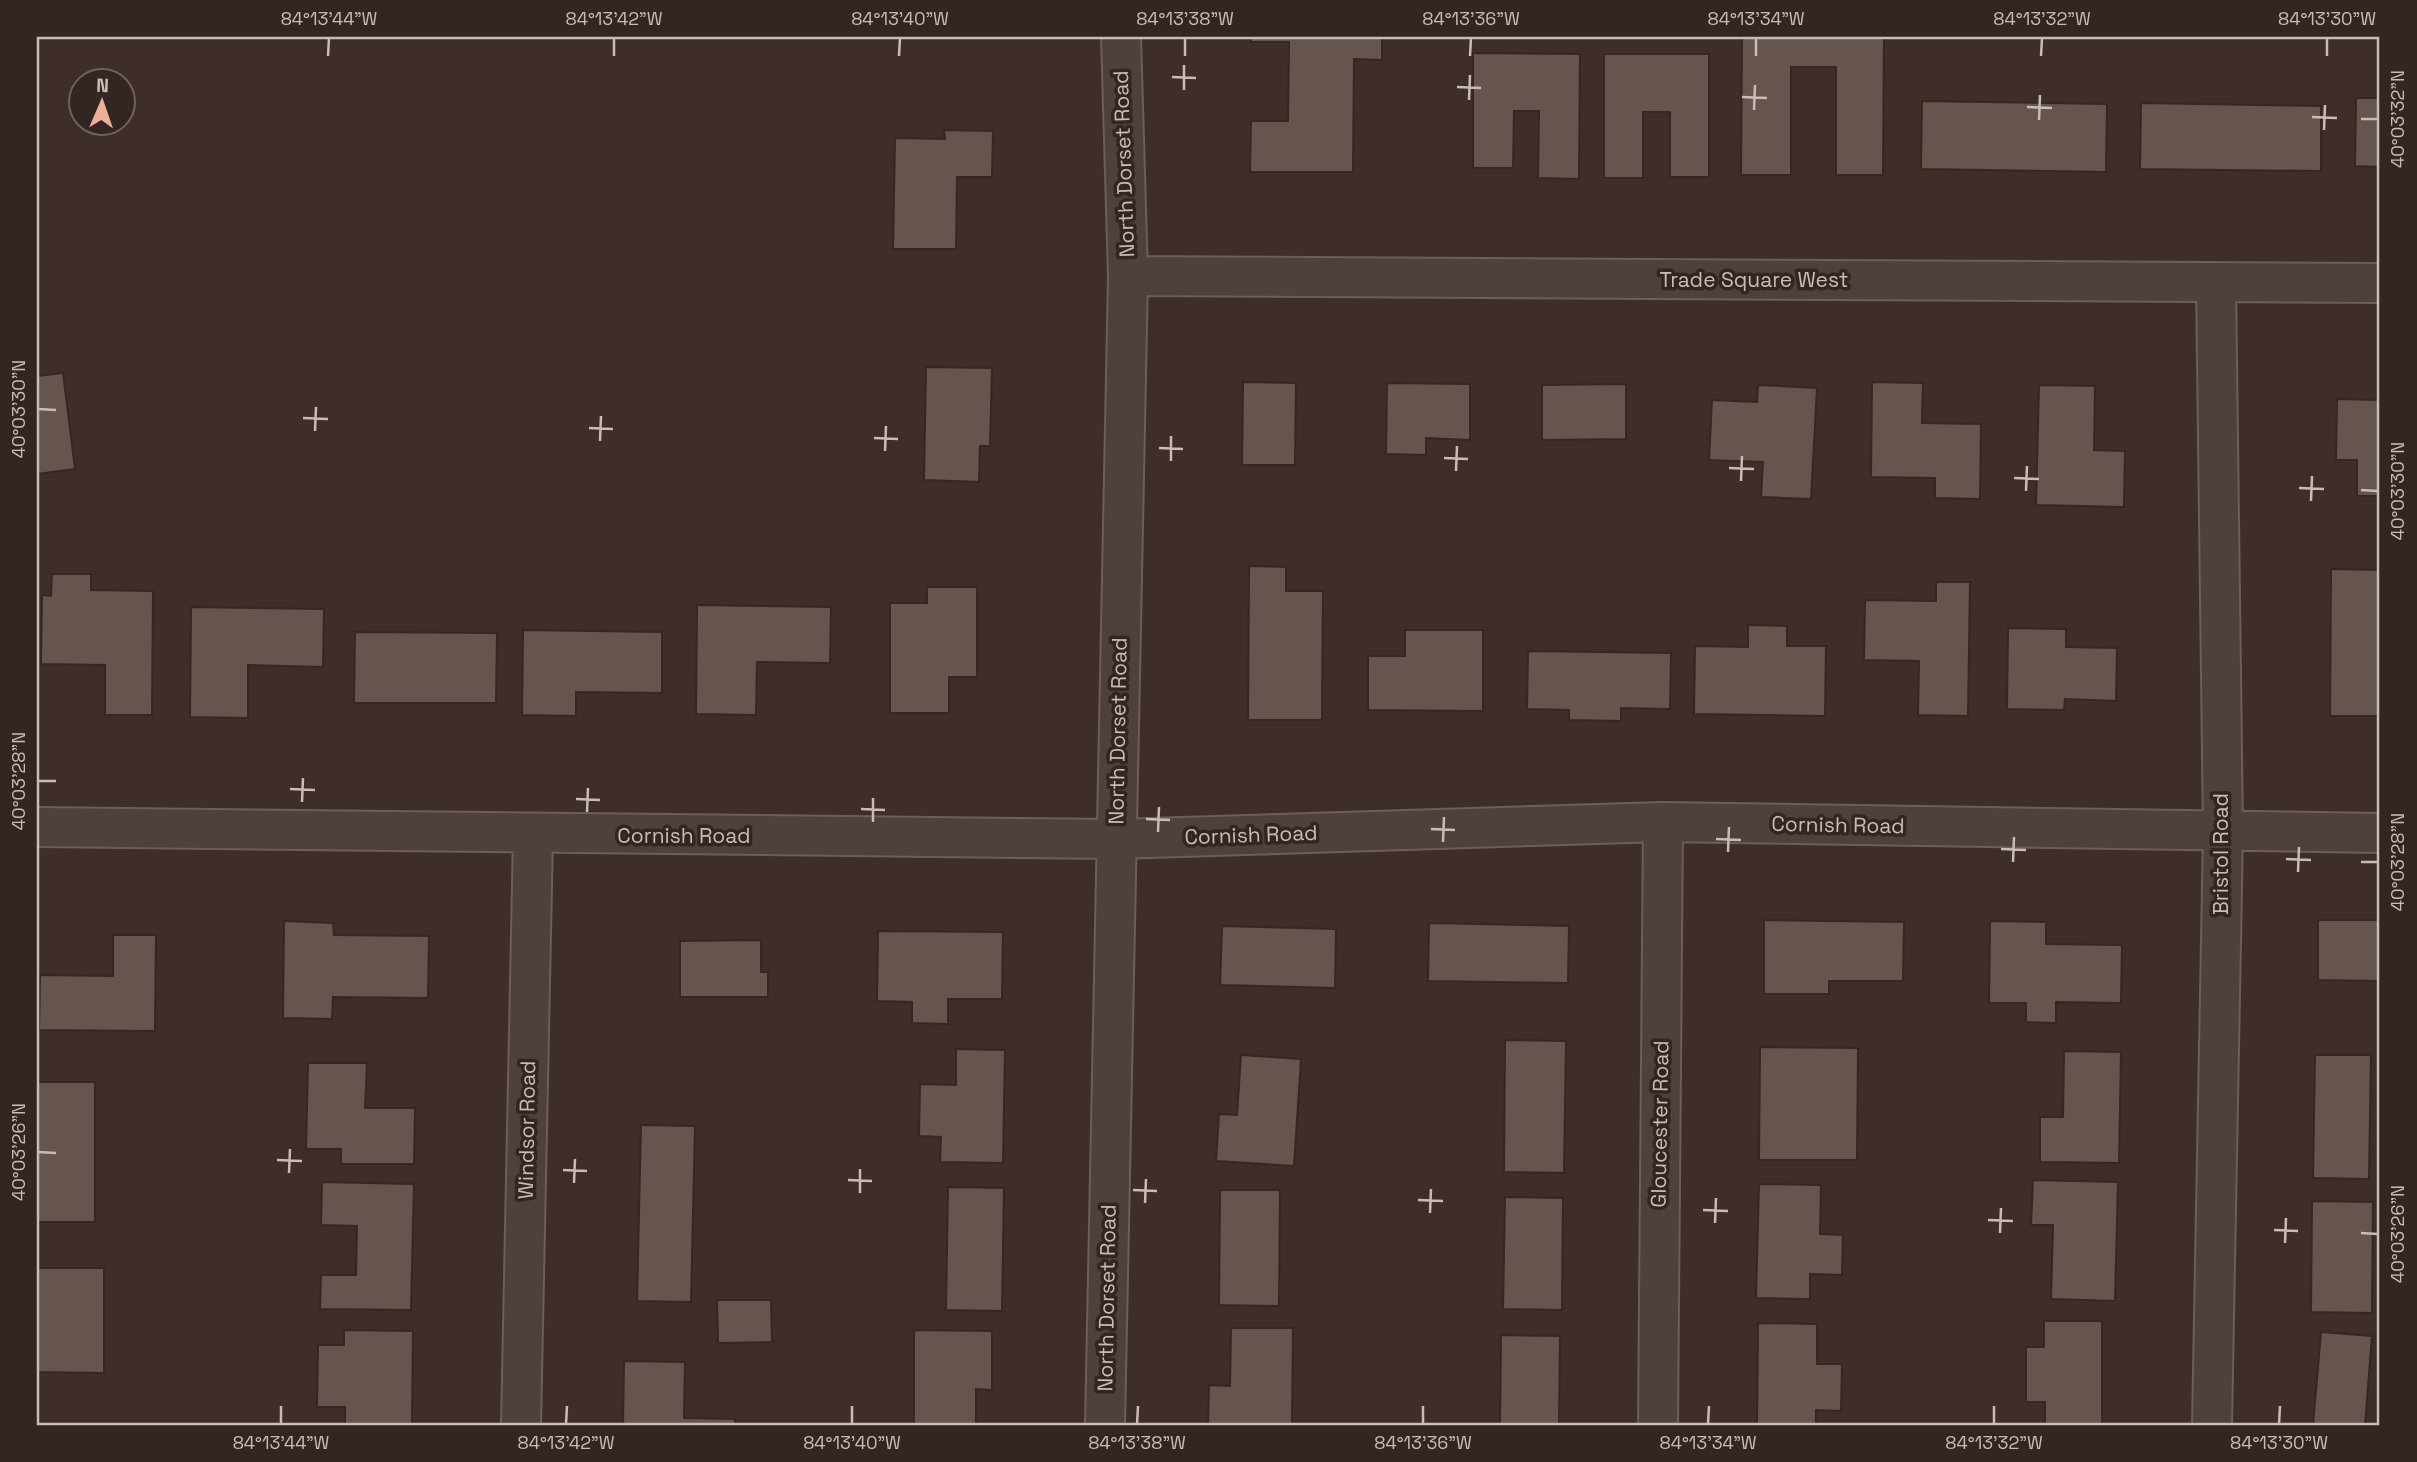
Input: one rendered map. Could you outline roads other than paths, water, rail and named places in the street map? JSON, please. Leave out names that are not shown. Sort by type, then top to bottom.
[{"type":"street","name":"North Dorset Road","points":[[1105,1425],[1128,276],[1121,37]]},
{"type":"street","name":"Trade Square West","points":[[1128,276],[2380,283]]},
{"type":"street","name":"Bristol Road","points":[[2212,1425],[2222,833],[2216,282]]},
{"type":"street","name":"Cornish Road","points":[[37,827],[533,835],[1116,839],[1663,822],[2222,833],[2380,833]]},
{"type":"street","name":"Gloucester Road","points":[[1658,1425],[1663,822]]},
{"type":"street","name":"Windsor Road","points":[[521,1425],[533,835]]}]
